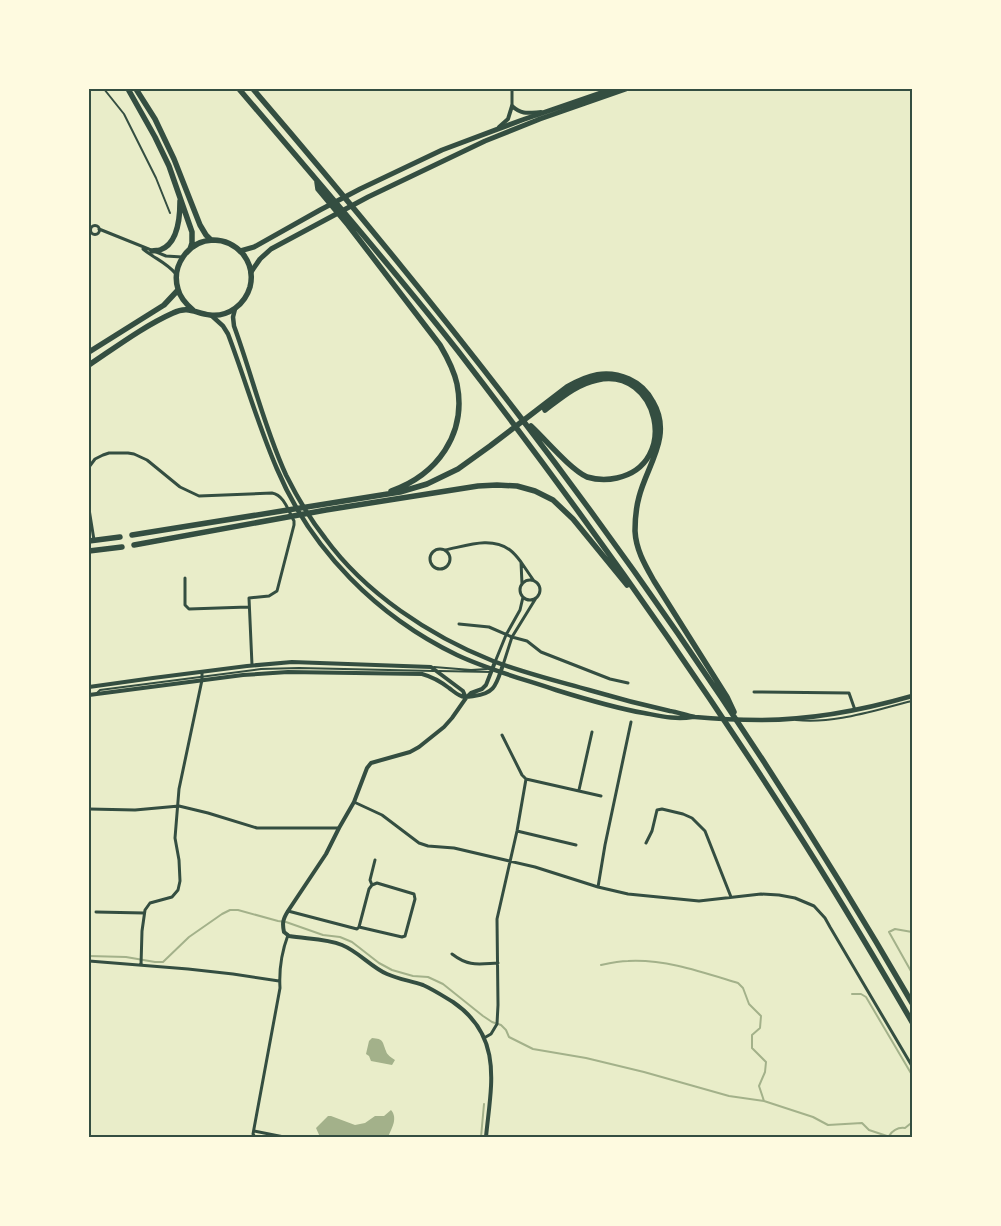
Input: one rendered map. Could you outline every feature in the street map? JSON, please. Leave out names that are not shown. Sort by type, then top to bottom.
[{"type":"highway","points":[[128,89],[169,166],[192,232],[190,249]]},
{"type":"highway","points":[[136,89],[155,119],[174,159],[200,225],[211,240]]},
{"type":"highway","points":[[239,89],[325,191],[440,345],[449,360],[459,397],[453,435],[444,452],[432,467],[419,477],[400,487],[325,507]]},
{"type":"highway","points":[[253,89],[415,283],[520,416],[610,539],[746,734],[846,892],[912,1003]]},
{"type":"highway","points":[[316,180],[318,189],[439,328],[602,543],[792,824],[912,1022]]},
{"type":"highway","points":[[152,251],[160,250],[166,246],[175,235],[180,216],[180,196]]},
{"type":"highway","points":[[211,240],[227,243],[240,251],[249,264],[251,272],[251,283],[243,302],[235,309],[212,316],[193,310],[182,298],[176,282],[177,268],[183,256],[190,249],[211,240]]},
{"type":"highway","points":[[89,352],[164,305],[178,290]]},
{"type":"highway","points":[[89,365],[152,324],[176,312],[193,310]]},
{"type":"highway","points":[[383,500],[428,487],[460,472],[542,409],[567,387],[578,381],[589,376],[609,374],[628,378],[638,383],[648,394],[655,406],[661,430],[656,454],[638,498],[635,531],[637,547],[654,581],[727,697],[746,734]]},
{"type":"highway","points":[[520,416],[575,469],[588,477],[610,479],[634,472],[648,458],[653,448],[656,432],[651,408],[644,396],[634,386],[625,382],[609,378],[583,384],[542,409]]},
{"type":"highway","points":[[379,494],[400,492],[426,484],[458,469],[491,448]]},
{"type":"highway","points":[[132,535],[478,486],[517,486],[535,491],[553,500],[573,519],[655,619]]},
{"type":"highway","points":[[134,546],[273,516]]},
{"type":"highway","points":[[92,541],[120,536]]},
{"type":"highway","points":[[89,552],[122,547]]},
{"type":"main road","points":[[240,251],[254,247],[360,189],[442,150],[546,111],[612,89]]},
{"type":"main road","points":[[251,272],[260,259],[271,249],[368,197],[485,141],[540,119],[626,89]]},
{"type":"main road","points":[[235,309],[234,326],[274,447],[295,493],[311,519],[326,540],[361,579],[405,614],[447,640],[494,662],[635,703],[694,716],[761,720],[804,718],[856,710],[912,696]]},
{"type":"main road","points":[[212,316],[223,326],[228,334],[277,469],[299,511],[330,556],[370,598],[414,631],[455,654],[491,670],[625,710],[674,718],[694,716]]},
{"type":"street","points":[[493,131],[508,119],[512,106],[512,89]]},
{"type":"street","points":[[512,106],[524,113],[546,111]]},
{"type":"street","points":[[99,231],[95,235],[89,232],[90,226],[96,226],[99,231],[166,256],[183,256]]},
{"type":"street","points":[[141,247],[163,261],[176,274]]},
{"type":"street","points":[[89,467],[94,459],[103,455],[119,452],[128,453],[147,460],[180,487],[199,496],[275,494],[281,498],[294,521],[294,525],[277,591],[270,596],[249,598],[252,665]]},
{"type":"street","points":[[89,508],[92,541]]},
{"type":"street","points":[[89,687],[202,676],[288,672],[409,673],[431,676],[466,698],[486,694],[497,682],[512,638],[538,596],[540,591],[539,585],[512,551],[500,544],[488,542],[445,550],[439,549],[431,553],[430,560],[432,565],[438,568],[445,568],[449,562],[449,556],[445,550]]},
{"type":"street","points":[[486,1137],[492,1068],[489,1052],[478,1024],[438,992],[423,985],[386,974],[343,945],[288,935],[284,932],[283,922],[288,911],[326,854],[354,802],[367,768],[372,763],[410,752],[419,747],[452,718],[471,693],[482,689],[486,685],[506,635],[520,610],[523,598],[520,590],[522,584],[521,562]]},
{"type":"street","points":[[186,578],[185,605],[189,609],[248,607]]},
{"type":"street","points":[[522,584],[534,581]]},
{"type":"street","points":[[523,598],[529,600],[536,598]]},
{"type":"street","points":[[459,624],[489,627],[512,638],[527,641],[541,652],[610,680],[628,683]]},
{"type":"street","points":[[89,695],[202,676],[252,665],[292,662],[431,667],[463,692],[466,698]]},
{"type":"street","points":[[141,961],[145,910],[150,903],[172,897],[178,890],[180,881],[175,838],[179,789],[202,676]]},
{"type":"street","points":[[754,692],[849,693],[856,710]]},
{"type":"street","points":[[598,887],[631,722]]},
{"type":"street","points":[[579,790],[592,732]]},
{"type":"street","points":[[502,735],[522,775],[526,779],[601,796]]},
{"type":"street","points":[[484,1038],[491,1034],[497,1021],[497,919],[517,831],[526,779]]},
{"type":"street","points":[[354,802],[382,814],[419,843],[428,846],[454,848],[535,867],[598,887],[628,894],[699,900],[761,894],[779,895],[795,898],[814,906],[825,918],[912,1066]]},
{"type":"street","points":[[89,809],[135,810],[179,806],[257,828],[339,828]]},
{"type":"street","points":[[646,843],[652,831],[657,810],[662,809],[692,818],[705,831],[731,897]]},
{"type":"street","points":[[517,831],[576,845]]},
{"type":"street","points":[[372,885],[370,880],[375,860]]},
{"type":"street","points":[[288,911],[357,930],[369,889],[372,885],[377,883],[414,894],[415,899],[405,936],[402,937],[359,926]]},
{"type":"street","points":[[96,912],[144,913]]},
{"type":"street","points":[[255,1137],[253,1134],[280,988],[285,943],[288,935]]},
{"type":"street","points":[[452,954],[461,961],[473,965],[498,963]]},
{"type":"street","points":[[89,961],[141,961],[280,981]]},
{"type":"street","points":[[254,1130],[284,1137]]},
{"type":"lane","points":[[104,89],[124,114],[156,178],[170,213]]},
{"type":"lane","points":[[431,667],[491,670]]},
{"type":"lane","points":[[202,676],[261,669],[299,668],[471,672],[491,670]]},
{"type":"lane","points":[[781,719],[811,722],[833,720],[868,713],[912,700]]},
{"type":"shaded area","points":[[372,1038],[382,1041],[387,1054],[395,1060],[392,1065],[371,1061],[366,1054],[369,1041]]},
{"type":"shaded area","points":[[391,1110],[394,1120],[388,1137],[320,1137],[316,1128],[328,1116],[355,1125],[365,1123],[375,1116],[384,1116]]},
{"type":"waterway","points":[[89,956],[126,957],[163,962],[189,937],[222,914],[230,910],[238,910],[286,922],[323,935],[340,937],[352,942],[379,963],[392,970],[413,976],[428,977],[443,984],[483,1016],[501,1025],[509,1037],[533,1049],[586,1058],[729,1096],[764,1101],[813,1117],[828,1125],[862,1123],[869,1130],[890,1137]]},
{"type":"waterway","points":[[912,932],[895,929],[889,932],[912,973]]},
{"type":"waterway","points":[[601,965],[625,961],[656,962],[684,967],[738,983],[743,988],[749,1004],[761,1016],[760,1028],[752,1035],[752,1048],[766,1062],[765,1072],[759,1086],[764,1101]]},
{"type":"waterway","points":[[852,994],[861,994],[866,997],[912,1075]]},
{"type":"waterway","points":[[481,1137],[484,1104]]},
{"type":"waterway","points":[[889,1136],[896,1129],[912,1125]]}]
